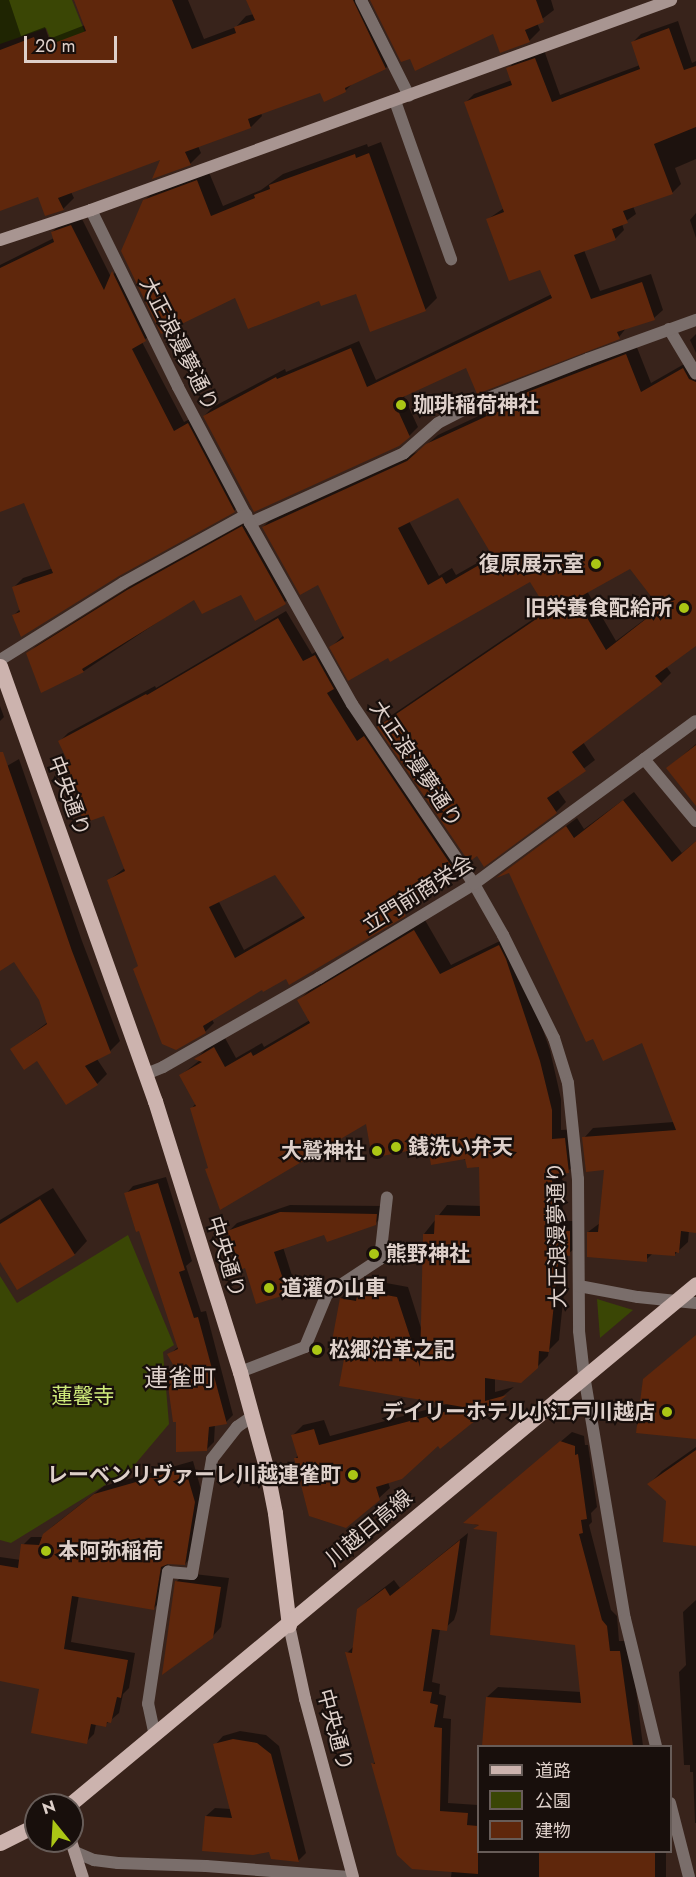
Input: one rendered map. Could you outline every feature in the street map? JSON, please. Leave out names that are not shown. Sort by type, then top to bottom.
[{"type":"main road","name":"中央通り","points":[[0,666],[146,1074],[240,1372],[253,1416],[275,1513],[289,1624]]},
{"type":"main road","name":"川越日高線","points":[[84,1793],[696,1284]]},
{"type":"main road","points":[[0,1843],[24,1831]]},
{"type":"street","points":[[361,0],[409,96]]},
{"type":"street","points":[[0,240],[409,96],[671,0]]},
{"type":"street","points":[[395,101],[451,259]]},
{"type":"street","name":"大正浪漫夢通り","points":[[90,210],[178,387],[248,519],[352,704],[474,884],[554,1038],[568,1083],[578,1179],[579,1331],[584,1375],[625,1619],[656,1745]]},
{"type":"street","points":[[0,660],[123,583],[248,519],[404,453],[438,423],[483,400],[669,328],[696,320]]},
{"type":"street","points":[[669,328],[696,374]]},
{"type":"street","name":"立門前商栄会","points":[[146,1074],[163,1067],[319,978],[474,884],[696,722]]},
{"type":"street","points":[[644,759],[696,821]]},
{"type":"street","points":[[240,1372],[305,1347],[327,1294],[380,1259],[387,1197]]},
{"type":"street","points":[[579,1286],[696,1303]]},
{"type":"street","points":[[154,1736],[148,1704],[168,1572],[192,1574],[212,1459],[237,1427],[253,1416]]},
{"type":"street","name":"中央通り","points":[[289,1624],[305,1699],[351,1877]]},
{"type":"street","points":[[672,1811],[689,1877]]},
{"type":"street","points":[[75,1853],[83,1877]]},
{"type":"street","points":[[83,1853],[94,1860],[118,1863],[206,1866],[351,1877]]},
{"type":"green space","points":[[0,0],[72,0],[106,85],[74,98],[46,28],[0,44]]},
{"type":"green space","name":"蓮馨寺","points":[[128,1235],[174,1345],[163,1352],[169,1424],[131,1469],[11,1543],[0,1540],[0,1276],[17,1303]]},
{"type":"green space","points":[[597,1299],[633,1310],[600,1338]]},
{"type":"building","points":[[74,0],[172,0],[192,49],[236,33],[234,27],[255,20],[246,0],[353,0],[386,69],[345,88],[346,92],[324,102],[320,93],[248,119],[251,128],[185,152],[191,165],[152,179],[160,160],[58,198],[64,210],[45,216],[38,197],[0,211],[0,50],[34,37],[38,49],[86,31]]},
{"type":"building","points":[[370,0],[536,0],[544,22],[525,30],[530,42],[500,53],[493,34],[415,71],[410,59],[401,62]]},
{"type":"building","points":[[669,28],[684,70],[696,66],[696,127],[654,144],[673,194],[623,211],[628,223],[612,229],[616,240],[574,255],[591,299],[642,282],[655,320],[617,332],[620,339],[477,394],[466,368],[401,398],[402,401],[395,404],[410,437],[399,446],[254,512],[203,416],[276,377],[277,379],[351,348],[367,387],[552,298],[540,270],[509,281],[486,219],[504,212],[464,102],[512,85],[506,68],[535,58],[552,102],[640,69],[631,42]]},
{"type":"building","points":[[369,153],[426,311],[370,332],[356,294],[321,306],[319,301],[248,329],[235,298],[161,334],[121,251],[143,200],[197,180],[211,216],[255,198],[254,195],[270,189],[269,185],[355,154],[356,158]]},
{"type":"building","points":[[71,225],[104,290],[112,271],[146,341],[132,349],[174,431],[188,423],[235,512],[119,576],[21,637],[12,615],[20,612],[12,587],[53,573],[24,503],[0,512],[0,268],[54,242],[51,232]]},
{"type":"building","points":[[626,354],[641,392],[683,368],[689,379],[696,382],[696,646],[655,676],[662,684],[572,752],[586,771],[547,798],[557,813],[484,867],[477,856],[469,862],[377,727],[548,611],[530,582],[390,662],[388,658],[348,681],[329,647],[344,638],[318,585],[300,595],[262,527],[407,461],[426,444],[487,416],[484,409]],"holes":[[[458,498],[493,557],[446,584],[442,577],[428,585],[398,528]],[[630,569],[660,608],[606,650],[576,599]]]},
{"type":"building","points":[[242,526],[286,604],[255,621],[241,595],[202,614],[194,600],[82,669],[84,672],[41,693],[26,653],[127,590]]},
{"type":"building","points":[[278,618],[303,661],[315,655],[334,689],[327,693],[357,741],[364,736],[455,871],[402,909],[406,916],[289,985],[286,979],[263,992],[262,990],[203,1026],[206,1033],[176,1050],[162,1044],[133,969],[138,966],[107,880],[125,871],[104,816],[84,823],[76,800],[79,799],[67,765],[69,764],[58,741],[147,695]],"holes":[[[275,875],[305,918],[235,958],[209,907]]]},
{"type":"building","points":[[696,745],[696,806],[666,768]]},
{"type":"building","points":[[0,752],[3,752],[72,951],[111,1053],[85,1066],[98,1085],[66,1105],[37,1061],[24,1070],[10,1049],[47,1024],[39,1000],[14,962],[0,971]]},
{"type":"building","points":[[623,800],[672,862],[696,841],[696,1233],[681,1231],[679,1253],[675,1252],[675,1256],[647,1254],[647,1262],[587,1257],[587,1232],[598,1232],[604,1170],[586,1172],[582,1137],[676,1130],[642,1043],[603,1061],[593,1039],[586,1042],[509,873],[496,878],[566,826],[574,838]]},
{"type":"building","points":[[414,930],[440,974],[499,945],[506,959],[540,1061],[552,1110],[552,1139],[565,1138],[569,1173],[552,1174],[553,1231],[570,1231],[570,1256],[559,1255],[549,1352],[539,1351],[538,1368],[521,1383],[485,1378],[485,1401],[507,1395],[440,1449],[438,1446],[402,1479],[376,1487],[380,1500],[346,1528],[309,1516],[294,1458],[298,1458],[291,1435],[314,1429],[319,1445],[463,1407],[339,1386],[344,1359],[329,1357],[340,1298],[356,1301],[358,1290],[397,1297],[420,1367],[423,1234],[434,1234],[435,1215],[480,1216],[479,1167],[467,1168],[465,1159],[431,1165],[428,1147],[372,1158],[366,1124],[220,1210],[205,1169],[208,1168],[190,1108],[196,1106],[179,1075],[202,1062],[194,1059],[214,1047],[225,1067],[251,1052],[253,1056],[310,1023],[297,1000]]},
{"type":"building","points":[[158,1183],[185,1270],[179,1272],[194,1318],[198,1317],[227,1424],[209,1427],[207,1451],[176,1452],[176,1422],[173,1422],[166,1371],[175,1368],[167,1354],[178,1349],[124,1193]]},
{"type":"building","points":[[40,1199],[75,1255],[17,1290],[0,1262],[0,1224]]},
{"type":"building","points":[[280,1212],[377,1214],[376,1225],[327,1242],[324,1235],[274,1252],[288,1294],[256,1304],[245,1268],[240,1270],[227,1231]]},
{"type":"building","name":"デイリーホテル小江戸川越店","points":[[696,1335],[696,1439],[636,1433],[643,1379]]},
{"type":"building","points":[[560,1441],[575,1446],[587,1519],[581,1520],[583,1533],[579,1534],[602,1620],[607,1626],[610,1651],[620,1651],[633,1745],[482,1745],[486,1697],[581,1703],[575,1645],[490,1635],[497,1532],[473,1529],[479,1525],[463,1523]]},
{"type":"building","points":[[696,1450],[696,1546],[663,1542],[666,1501],[647,1484]]},
{"type":"building","points":[[185,1468],[195,1502],[185,1565],[168,1564],[161,1567],[154,1610],[72,1596],[64,1649],[128,1660],[121,1698],[117,1697],[111,1723],[107,1722],[106,1727],[91,1724],[87,1744],[31,1733],[39,1689],[0,1681],[0,1565],[18,1568],[21,1544],[39,1545],[43,1534],[94,1494]]},
{"type":"building","points":[[460,1540],[447,1631],[432,1629],[423,1691],[432,1692],[430,1703],[438,1705],[434,1727],[442,1728],[440,1811],[468,1813],[467,1825],[477,1826],[478,1874],[412,1869],[397,1855],[371,1763],[375,1764],[345,1652],[352,1653],[357,1609],[385,1588],[390,1596]]},
{"type":"building","points":[[175,1581],[221,1587],[213,1638],[162,1675]]},
{"type":"building","points":[[233,1739],[257,1743],[271,1754],[299,1862],[271,1859],[269,1852],[253,1855],[202,1851],[205,1816],[232,1818],[213,1744]]},
{"type":"building","points":[[539,1853],[655,1853],[655,1877],[539,1877]]},
{"type":"place","name":"珈琲稲荷神社","points":[[401,405]]},
{"type":"place","name":"復原展示室","points":[[596,564]]},
{"type":"place","name":"旧栄養食配給所","points":[[684,608]]},
{"type":"place","name":"銭洗い弁天","points":[[396,1147]]},
{"type":"place","name":"大鷲神社","points":[[377,1151]]},
{"type":"place","name":"熊野神社","points":[[374,1254]]},
{"type":"place","name":"道灌の山車","points":[[269,1288]]},
{"type":"place","name":"松郷沿革之記","points":[[317,1350]]},
{"type":"place","name":"デイリーホテル小江戸川越店","points":[[667,1412]]},
{"type":"place","name":"レーベンリヴァーレ川越連雀町","points":[[353,1475]]},
{"type":"place","name":"本阿弥稲荷","points":[[46,1551]]},
{"type":"district","name":"連雀町","points":[[180,1378]]}]
